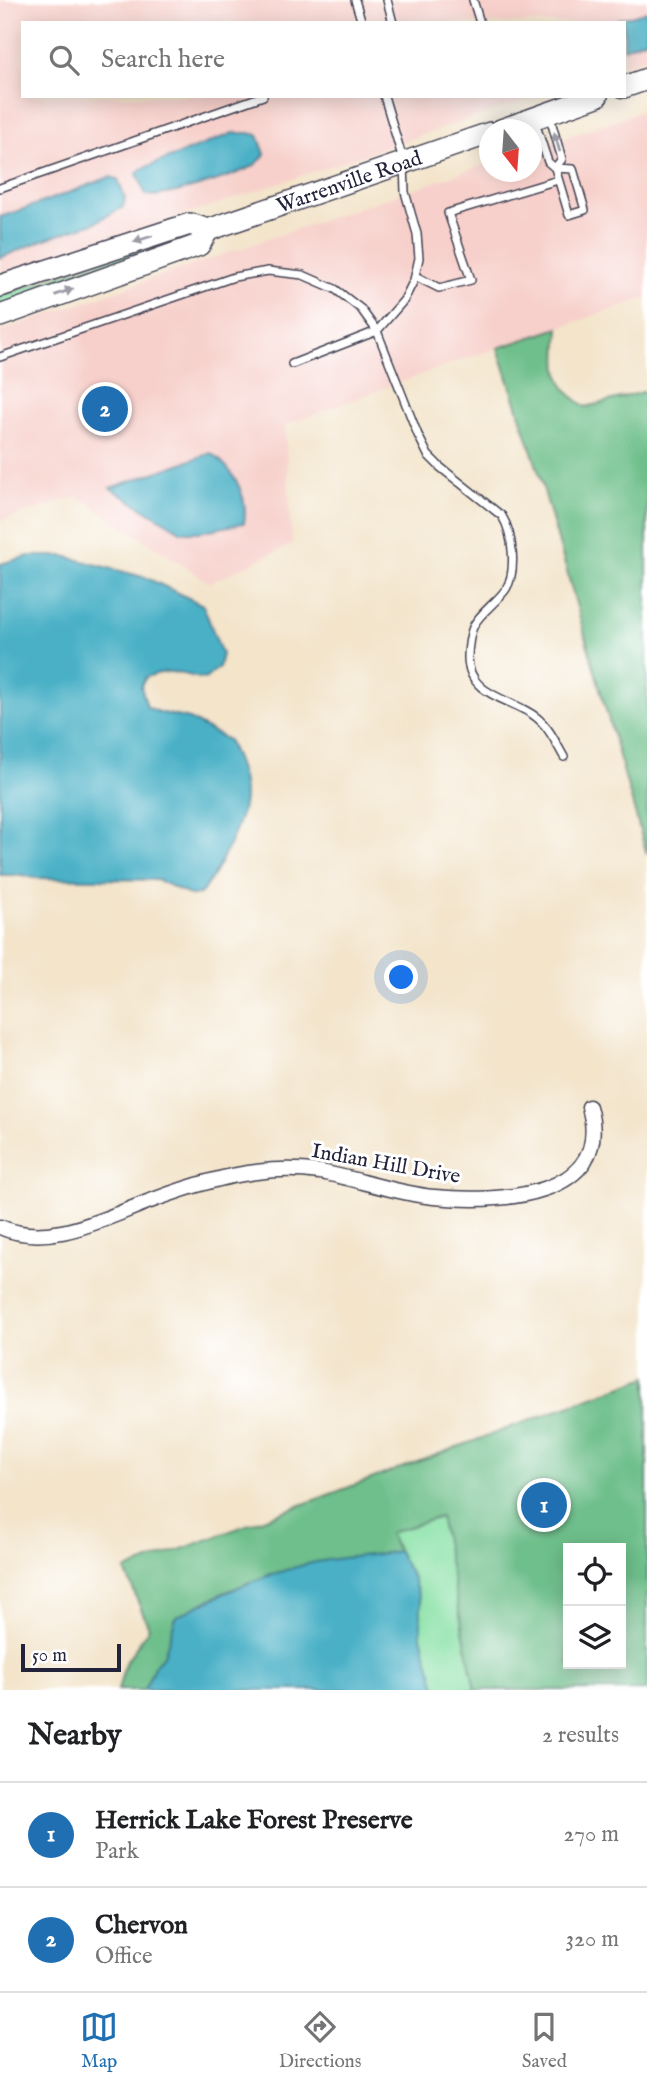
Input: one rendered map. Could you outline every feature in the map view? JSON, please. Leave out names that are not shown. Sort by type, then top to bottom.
[{"type":"main road","points":[[532,119],[591,98]]},
{"type":"main road","name":"Warrenville Road","points":[[0,286],[190,224],[208,230],[479,137]]},
{"type":"main road","name":"Warrenville Road","points":[[0,316],[199,245],[208,230]]},
{"type":"street","name":"Indian Hill Drive","points":[[0,1227],[38,1234],[73,1230],[188,1188],[258,1171],[314,1171],[433,1197],[501,1197],[541,1189],[571,1177],[589,1156],[594,1134],[589,1107]]},
{"type":"lane","points":[[355,0],[361,21]]},
{"type":"lane","points":[[387,0],[392,21]]},
{"type":"lane","points":[[473,0],[479,21]]},
{"type":"lane","points":[[0,188],[257,98]]},
{"type":"lane","points":[[292,364],[377,331],[404,300],[415,276],[419,258],[417,234],[405,192],[404,163],[385,98]]},
{"type":"lane","points":[[541,116],[548,162],[555,168],[569,215],[585,210],[573,169],[555,168]]},
{"type":"lane","points":[[541,116],[562,159],[555,168]]},
{"type":"lane","points":[[415,276],[439,288],[471,280],[448,214],[558,180]]},
{"type":"lane","points":[[0,357],[234,277],[268,271],[303,275],[335,289],[361,309],[377,331],[428,454],[440,467],[502,516],[511,534],[513,549],[508,586],[474,626],[469,667],[472,676],[483,690],[524,708],[540,720],[553,736],[564,757]]},
{"type":"shaded area","points":[[0,0],[647,0],[647,58],[626,65],[626,21],[21,21],[21,98],[532,98],[0,277]]},
{"type":"shaded area","points":[[647,109],[647,298],[453,363],[285,425],[292,544],[210,583],[78,496],[0,521],[0,331],[479,166],[479,182],[542,182],[542,146]]},
{"type":"green space","points":[[194,230],[196,233],[0,308],[0,296]]},
{"type":"green space","points":[[559,328],[557,363],[562,382],[575,399],[586,407],[647,391],[647,855],[539,473],[498,348]]},
{"type":"green space","points":[[647,1377],[647,1690],[475,1690],[440,1517],[389,1533],[398,1551],[271,1574],[221,1594],[177,1617],[164,1655],[155,1665],[144,1690],[118,1690],[125,1664],[149,1628],[125,1570]]},
{"type":"green space","points":[[441,1517],[475,1690],[437,1690],[421,1636],[421,1603],[413,1579],[388,1533]]},
{"type":"water","points":[[647,11],[647,39],[626,47],[626,21],[613,21]]},
{"type":"water","points":[[233,133],[258,135],[265,154],[257,164],[200,186],[168,194],[146,195],[137,174],[141,169]]},
{"type":"water","points":[[110,177],[118,179],[125,199],[123,207],[94,223],[0,258],[0,217]]},
{"type":"water","points":[[211,453],[226,466],[238,484],[244,503],[244,523],[200,532],[182,532],[110,488]]},
{"type":"water","points":[[29,556],[64,556],[147,578],[203,605],[222,654],[219,667],[205,679],[164,672],[146,677],[141,686],[147,707],[189,719],[228,740],[237,761],[244,791],[239,821],[220,862],[200,894],[191,896],[158,880],[0,875],[0,564]]},
{"type":"water","points":[[398,1551],[413,1579],[421,1603],[421,1636],[437,1690],[144,1690],[155,1665],[164,1655],[176,1617],[209,1600],[277,1573],[323,1561]]},
{"type":"place","name":"Chervon","points":[[105,409]]},
{"type":"place","name":"Herrick Lake Forest Preserve","points":[[544,1505]]}]
